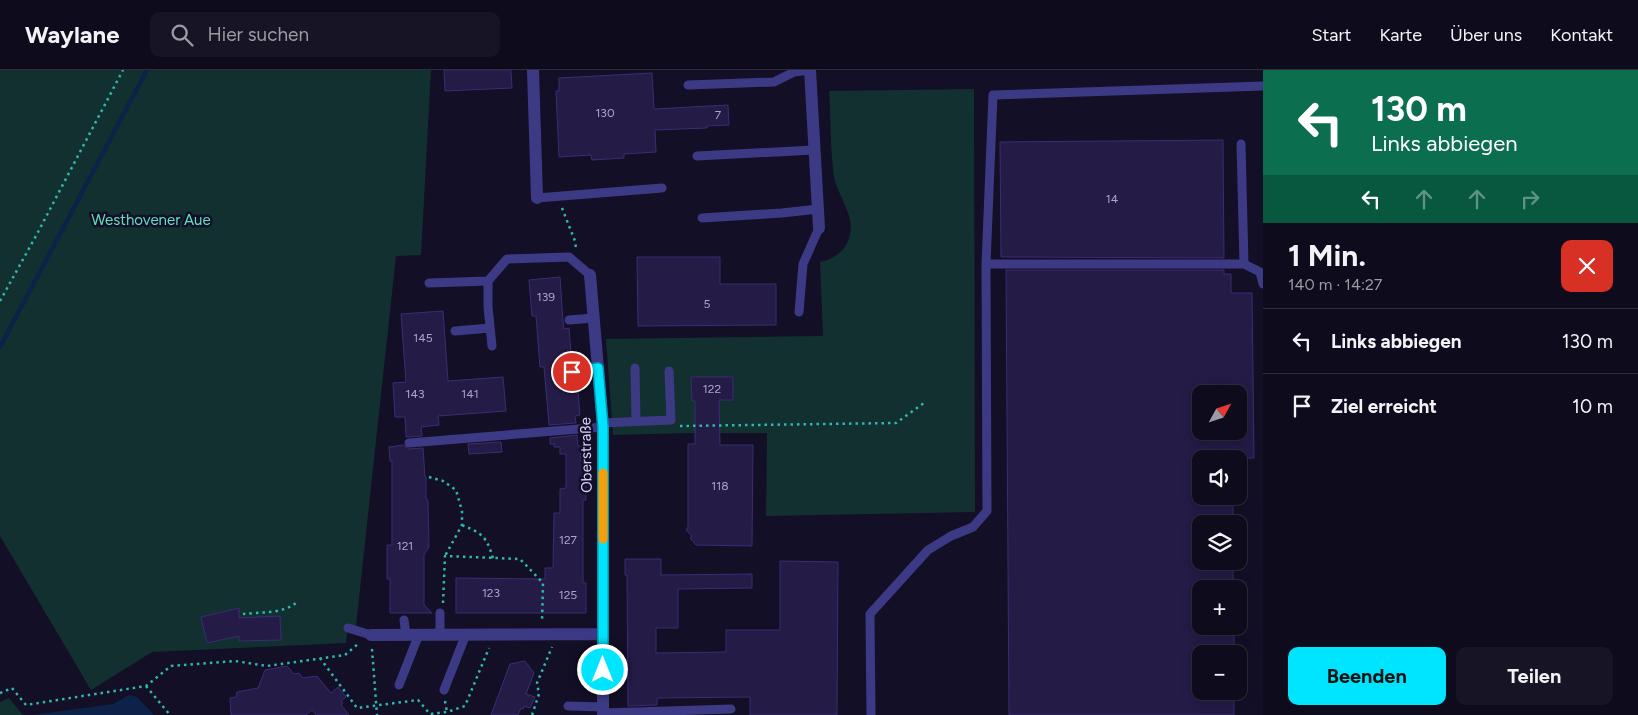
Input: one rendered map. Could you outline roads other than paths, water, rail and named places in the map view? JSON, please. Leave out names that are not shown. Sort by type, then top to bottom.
[{"type":"street","points":[[533,70],[538,198]]},
{"type":"street","points":[[809,70],[819,228]]},
{"type":"street","name":"Oberstraße","points":[[590,275],[602,425],[603,712]]},
{"type":"street","points":[[371,635],[603,634]]},
{"type":"lane","points":[[688,85],[774,82],[794,72],[809,70]]},
{"type":"lane","points":[[871,715],[870,614],[928,550],[951,536],[973,527],[987,511],[986,264],[994,95],[1263,86]]},
{"type":"lane","points":[[1242,144],[1244,264]]},
{"type":"lane","points":[[696,156],[814,150]]},
{"type":"lane","points":[[538,198],[662,188]]},
{"type":"lane","points":[[702,218],[782,214],[818,209]]},
{"type":"lane","points":[[799,312],[803,264],[819,228]]},
{"type":"lane","points":[[492,346],[488,307],[488,281],[507,258],[569,257],[590,275]]},
{"type":"lane","points":[[986,264],[1244,264],[1262,270],[1263,284]]},
{"type":"lane","points":[[428,283],[488,281]]},
{"type":"lane","points":[[569,320],[594,318]]},
{"type":"lane","points":[[455,331],[490,328]]},
{"type":"lane","points":[[572,372],[598,368]]},
{"type":"lane","points":[[635,368],[636,421]]},
{"type":"lane","points":[[409,443],[636,421],[671,420],[669,371]]},
{"type":"lane","points":[[440,634],[441,609]]},
{"type":"lane","points":[[404,620],[406,635]]},
{"type":"lane","points":[[348,628],[371,635]]},
{"type":"lane","points":[[399,685],[419,634]]},
{"type":"lane","points":[[444,690],[466,634]]},
{"type":"lane","points":[[568,706],[603,712],[731,709]]},
{"type":"water","points":[[129,695],[137,697],[154,715],[32,715],[113,704]]},
{"type":"waterway","points":[[0,347],[147,70]]},
{"type":"park label","name":"Westhovener Aue","points":[[151,220]]}]
